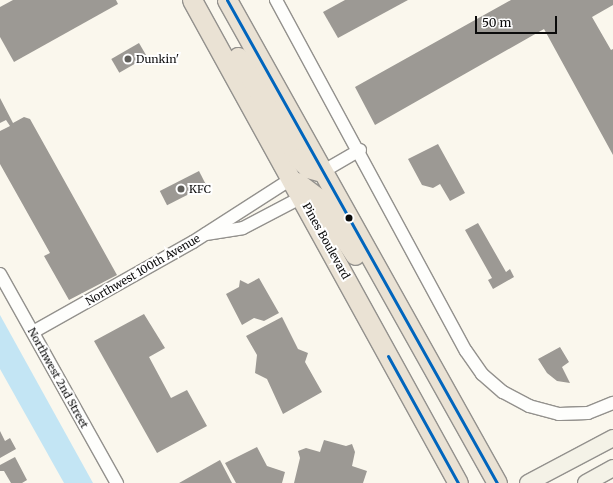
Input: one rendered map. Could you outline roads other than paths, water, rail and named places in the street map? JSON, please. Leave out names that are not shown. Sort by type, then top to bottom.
[{"type":"highway","name":"Pines Boulevard","points":[[192,0],[302,197],[458,483]]},
{"type":"highway","points":[[214,0],[256,53]]},
{"type":"highway","points":[[227,0],[497,483]]},
{"type":"highway","points":[[206,25],[237,56],[298,158],[308,168],[322,172]]},
{"type":"highway","points":[[291,179],[317,197],[385,299],[407,323]]},
{"type":"main road","points":[[528,483],[613,438]]},
{"type":"main road","points":[[586,483],[613,468]]},
{"type":"street","points":[[276,0],[360,150],[466,351],[482,374],[503,392],[529,406],[559,414],[588,413],[613,403]]},
{"type":"street","points":[[322,172],[360,150]]},
{"type":"street","name":"Northwest 100th Avenue","points":[[33,332],[205,234],[291,179]]},
{"type":"street","points":[[205,234],[243,228],[302,197]]},
{"type":"street","name":"Northwest 2nd Street","points":[[0,274],[117,483]]},
{"type":"water","points":[[0,315],[93,483],[64,483],[0,369]]},
{"type":"place","name":"Dunkin'","points":[[128,59]]},
{"type":"place","name":"KFC","points":[[181,189]]}]
